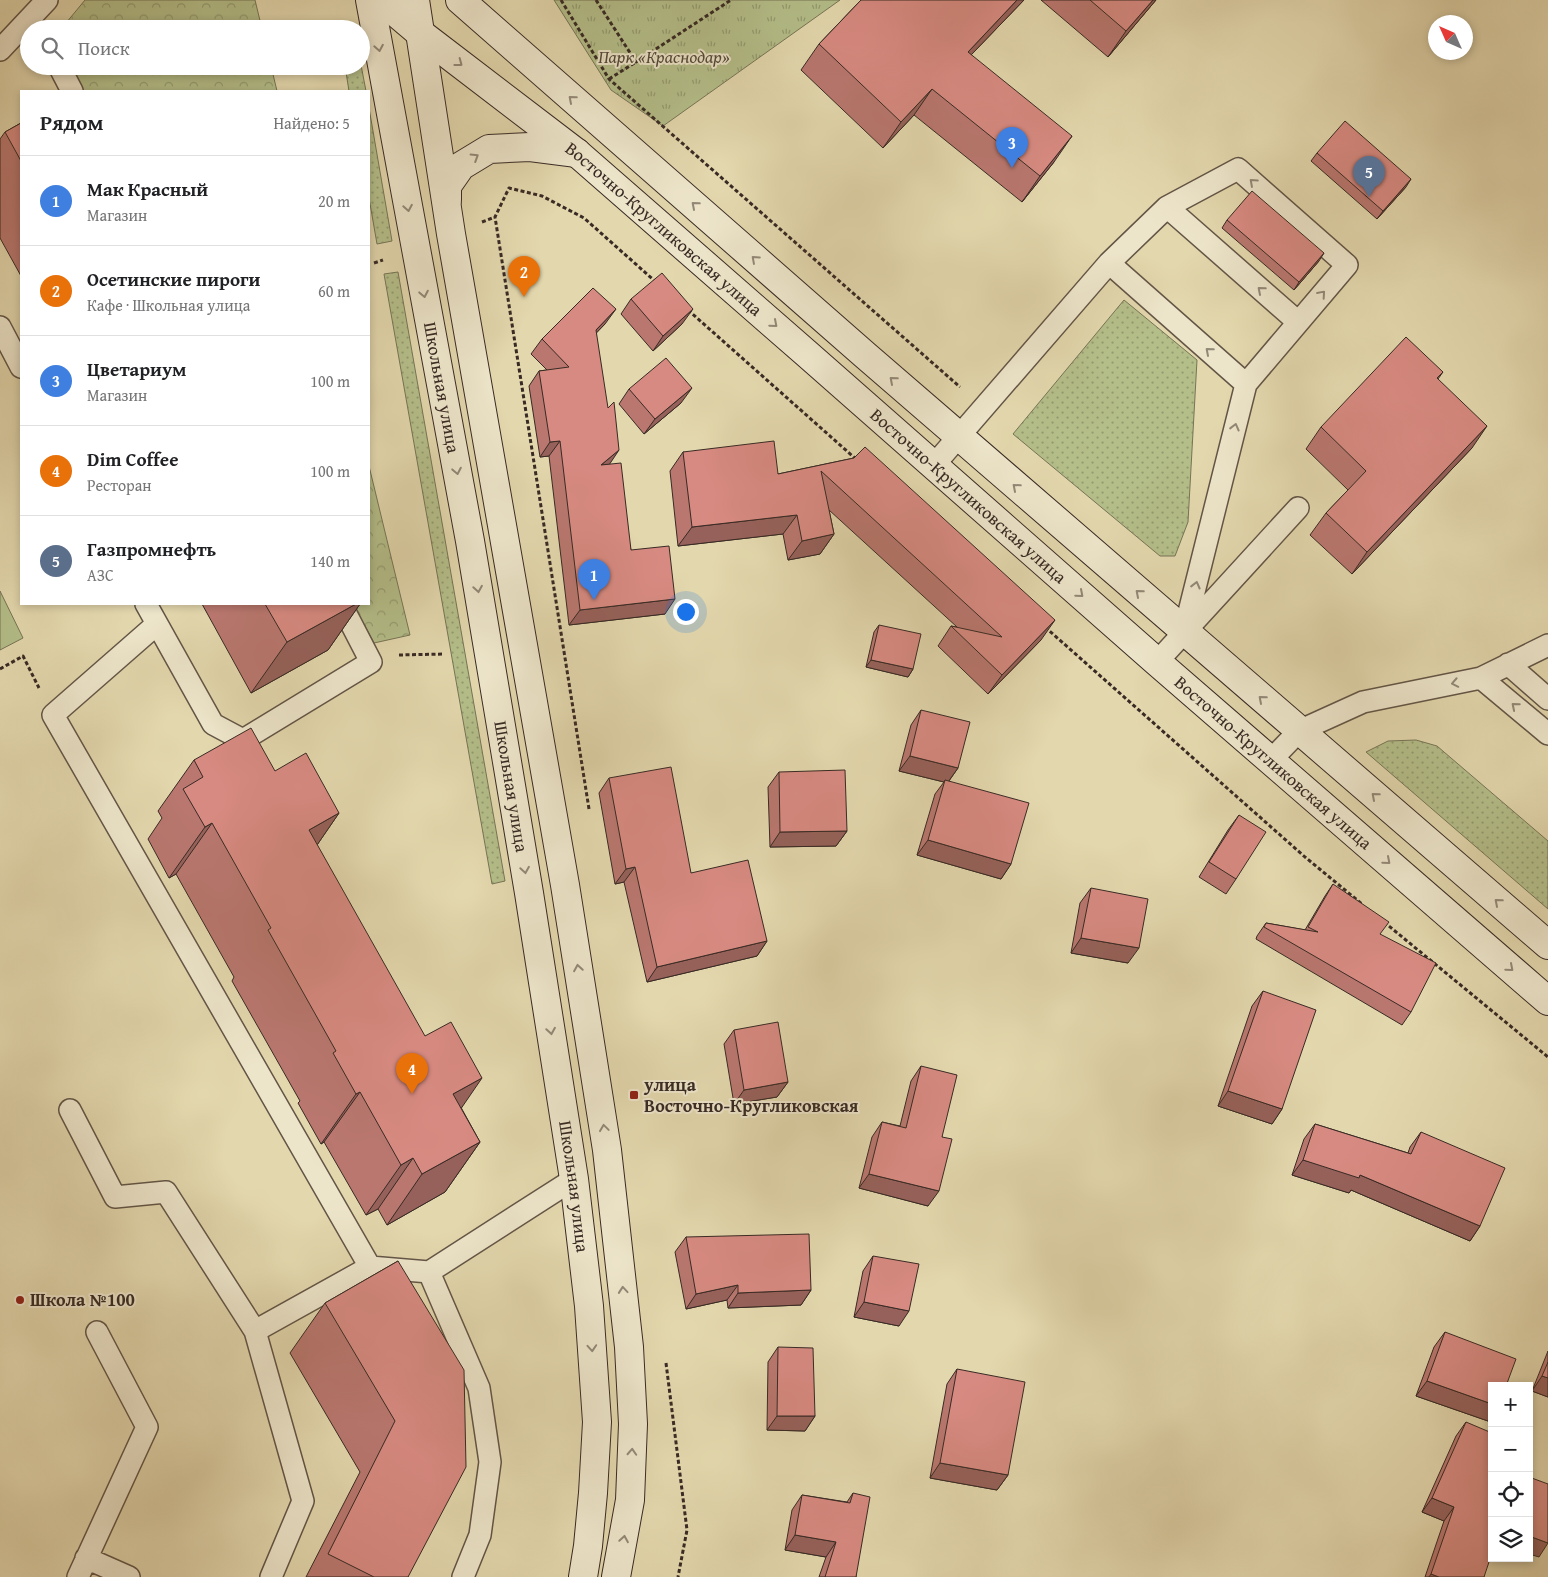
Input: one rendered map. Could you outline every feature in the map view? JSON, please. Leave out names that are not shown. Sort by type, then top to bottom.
[{"type":"main road","name":"Школьная улица","points":[[370,0],[470,541],[531,902],[574,1179],[589,1306],[597,1422],[588,1546],[582,1577]]},
{"type":"main road","name":"Восточно-Кругликовская улица","points":[[381,0],[420,33],[577,153],[934,464],[1157,662],[1548,1001]]},
{"type":"main road","name":"Школьная улица","points":[[414,0],[447,211],[563,875],[607,1150],[629,1347],[633,1424],[630,1500],[616,1577]]},
{"type":"main road","points":[[460,0],[958,436],[1548,945]]},
{"type":"main road","points":[[447,211],[447,186],[461,166],[489,149],[530,148],[577,153]]},
{"type":"lane","points":[[37,20],[47,0]]},
{"type":"lane","points":[[0,50],[20,34]]},
{"type":"lane","points":[[63,75],[71,90]]},
{"type":"lane","points":[[934,464],[1109,263],[1167,207],[1238,169],[1347,265],[1246,384],[1184,632]]},
{"type":"lane","points":[[1167,207],[1298,322]]},
{"type":"lane","points":[[1109,263],[1246,384]]},
{"type":"lane","points":[[0,327],[20,365]]},
{"type":"lane","points":[[1157,662],[1298,508]]},
{"type":"lane","points":[[147,605],[213,724],[243,740],[371,662],[342,605]]},
{"type":"lane","points":[[157,624],[53,715],[370,1267]]},
{"type":"lane","points":[[1271,760],[1299,731],[1363,702],[1481,678],[1508,664],[1543,654]]},
{"type":"lane","points":[[1508,664],[1548,699]]},
{"type":"lane","points":[[1481,678],[1548,734]]},
{"type":"lane","points":[[70,1110],[115,1197],[166,1192],[254,1331],[303,1501],[270,1577]]},
{"type":"lane","points":[[254,1331],[370,1267],[429,1272],[574,1179]]},
{"type":"lane","points":[[429,1272],[479,1388],[490,1462],[480,1535],[463,1577]]},
{"type":"lane","points":[[97,1332],[147,1427],[82,1568],[129,1577]]},
{"type":"path","points":[[561,0],[608,79],[984,407]]},
{"type":"path","points":[[596,0],[636,62]]},
{"type":"path","points":[[608,79],[731,0]]},
{"type":"path","points":[[495,217],[509,188],[542,196],[584,218],[658,284]]},
{"type":"path","points":[[681,304],[859,462]]},
{"type":"path","points":[[1045,627],[1305,857],[1366,907]]},
{"type":"path","points":[[371,662],[383,655],[444,654]]},
{"type":"path","points":[[0,669],[23,656],[53,715]]},
{"type":"path","points":[[1381,920],[1548,1057]]},
{"type":"green space","points":[[85,0],[255,0],[260,20],[68,20]]},
{"type":"green space","name":"Парк «Краснодар»","points":[[554,0],[840,0],[663,126],[611,90]]},
{"type":"green space","points":[[76,75],[273,75],[277,90],[83,90]]},
{"type":"green space","points":[[346,75],[363,75],[366,90],[349,90]]},
{"type":"green space","points":[[370,114],[392,241],[377,244],[370,204]]},
{"type":"green space","points":[[398,272],[505,881],[492,884],[384,274]]},
{"type":"green space","points":[[1124,300],[1197,360],[1188,522],[1175,556],[1160,556],[1013,434]]},
{"type":"green space","points":[[370,470],[410,635],[374,643],[354,605],[370,605]]},
{"type":"green space","points":[[0,591],[23,638],[0,650]]},
{"type":"green space","points":[[1416,740],[1437,746],[1548,841],[1548,909],[1366,752],[1388,741]]},
{"type":"building","points":[[861,0],[1017,0],[968,52],[1072,136],[1040,176],[932,89],[901,122],[819,44]]},
{"type":"building","points":[[1090,0],[1153,0],[1126,31]]},
{"type":"building","points":[[1345,121],[1411,179],[1383,211],[1317,153]]},
{"type":"building","points":[[20,124],[20,159],[5,132]]},
{"type":"building","points":[[1252,191],[1324,253],[1299,282],[1227,220]]},
{"type":"building","points":[[662,273],[693,309],[663,336],[631,299]]},
{"type":"building","points":[[593,288],[616,309],[596,330],[608,408],[614,402],[619,450],[601,465],[621,463],[631,550],[669,546],[675,599],[580,610],[560,441],[550,442],[539,371],[569,367],[542,339]]},
{"type":"building","points":[[1406,337],[1443,372],[1437,378],[1487,426],[1367,552],[1326,513],[1366,471],[1321,427]]},
{"type":"building","points":[[666,358],[692,388],[655,419],[629,389]]},
{"type":"building","points":[[774,441],[778,474],[854,458],[865,447],[1055,620],[1002,675],[951,626],[1002,637],[821,471],[834,534],[802,541],[797,515],[692,527],[683,452]]},
{"type":"building","points":[[266,605],[354,605],[287,642]]},
{"type":"building","points":[[879,625],[921,634],[913,669],[871,660]]},
{"type":"building","points":[[921,710],[970,722],[958,768],[910,756]]},
{"type":"building","points":[[251,728],[275,771],[306,753],[339,813],[309,830],[425,1036],[451,1022],[482,1078],[453,1094],[480,1142],[422,1174],[413,1158],[401,1165],[360,1092],[356,1094],[333,1053],[336,1051],[268,930],[271,928],[212,823],[205,827],[183,789],[203,777],[194,760]]},
{"type":"building","points":[[671,767],[691,873],[748,860],[767,941],[657,967],[635,867],[626,869],[609,778]]},
{"type":"building","points":[[845,770],[847,831],[780,832],[779,772]]},
{"type":"building","points":[[945,780],[1029,803],[1011,864],[928,840]]},
{"type":"building","points":[[1239,815],[1266,832],[1236,879],[1209,862]]},
{"type":"building","points":[[1333,884],[1389,922],[1380,934],[1436,963],[1411,1012],[1264,927],[1266,923],[1318,932],[1308,927]]},
{"type":"building","points":[[1091,888],[1148,899],[1139,948],[1081,938]]},
{"type":"building","points":[[1263,991],[1316,1010],[1282,1109],[1228,1091]]},
{"type":"building","points":[[778,1022],[788,1082],[744,1090],[734,1030]]},
{"type":"building","points":[[921,1066],[957,1075],[942,1137],[952,1139],[939,1191],[869,1174],[882,1122],[906,1128]]},
{"type":"building","points":[[1315,1124],[1411,1154],[1421,1132],[1505,1168],[1480,1226],[1360,1175],[1359,1178],[1303,1160]]},
{"type":"building","points":[[809,1234],[811,1290],[738,1293],[738,1285],[696,1294],[686,1237]]},
{"type":"building","points":[[873,1256],[919,1264],[909,1311],[864,1302]]},
{"type":"building","points":[[398,1261],[464,1370],[466,1467],[408,1577],[374,1577],[328,1554],[395,1421],[325,1303]]},
{"type":"building","points":[[1445,1332],[1516,1359],[1507,1382],[1488,1382],[1488,1403],[1427,1381]]},
{"type":"building","points":[[778,1347],[813,1348],[815,1416],[777,1416]]},
{"type":"building","points":[[1548,1362],[1548,1378],[1542,1376]]},
{"type":"building","points":[[957,1369],[1025,1382],[1008,1475],[940,1463]]},
{"type":"building","points":[[1466,1422],[1488,1431],[1489,1562],[1484,1577],[1439,1577],[1431,1574],[1454,1507],[1432,1498]]},
{"type":"building","points":[[1533,1478],[1548,1484],[1548,1543],[1533,1537]]},
{"type":"building","points":[[853,1493],[870,1497],[856,1577],[825,1577],[836,1542],[795,1535],[802,1495],[850,1503]]},
{"type":"place","name":"Цветариум","points":[[1012,168]]},
{"type":"place","name":"Газпромнефть","points":[[1369,197]]},
{"type":"place","name":"Осетинские пироги","points":[[524,297]]},
{"type":"place","name":"Мак Красный","points":[[594,600]]},
{"type":"place","name":"Dim Coffee","points":[[412,1094]]},
{"type":"place","name":"улица Восточно-Кругликовская","points":[[634,1095]]},
{"type":"place","name":"Школа №100","points":[[20,1300]]}]
